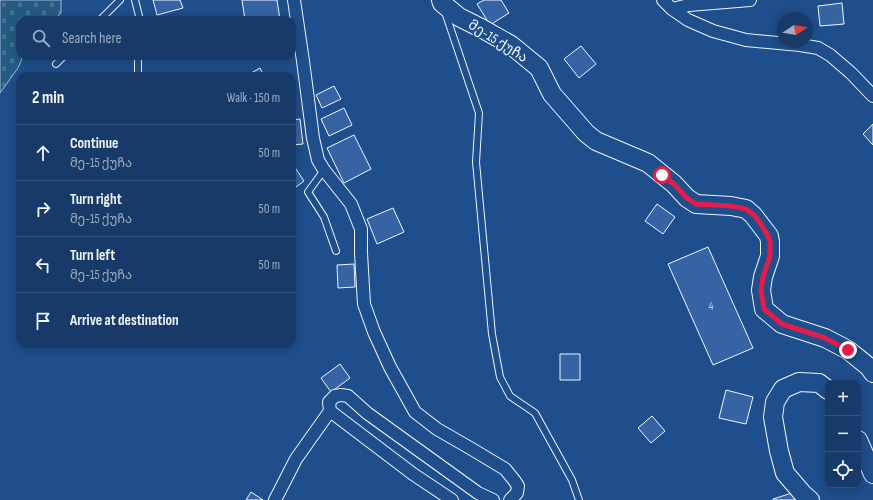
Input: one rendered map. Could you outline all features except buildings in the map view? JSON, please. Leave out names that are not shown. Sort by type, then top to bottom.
[{"type":"street","points":[[294,0],[313,138],[318,160],[324,170],[351,204],[360,229],[364,304],[383,353],[415,412],[437,429],[504,469],[514,480],[518,486],[517,493],[510,500]]},
{"type":"street","points":[[663,0],[688,20],[713,31],[746,40],[818,48],[851,73],[873,96]]},
{"type":"street","points":[[672,8],[689,5],[750,0]]},
{"type":"street","name":"მე-15 ქუჩა","points":[[441,2],[459,17],[511,46],[539,68],[552,94],[586,133],[596,141],[648,163],[674,184],[687,198],[696,204],[731,206],[746,209],[754,215],[768,236],[770,242],[770,256],[763,277],[761,290],[764,309],[782,324],[825,338],[848,350],[873,374]]},
{"type":"street","points":[[810,500],[785,473],[779,451],[773,417],[775,402],[783,389],[799,382],[819,383],[825,388]]},
{"type":"street","points":[[275,500],[296,459],[330,411],[329,402],[335,396],[341,395],[348,396],[367,413],[478,493],[493,500]]},
{"type":"street","points":[[330,411],[413,474],[452,500]]},
{"type":"street","points":[[861,447],[873,474]]},
{"type":"lane","points":[[104,16],[120,0]]},
{"type":"lane","points":[[135,0],[139,16]]},
{"type":"lane","points":[[441,2],[479,113],[476,162],[492,334],[500,377],[510,396],[535,413],[572,480],[579,500]]},
{"type":"lane","points":[[56,64],[60,60]]},
{"type":"lane","points":[[138,60],[138,72]]},
{"type":"lane","points":[[324,170],[308,192],[324,217],[336,251]]},
{"type":"green space","points":[[0,0],[61,0],[61,13],[58,16],[16,16],[16,60],[21,60],[18,68],[0,93]]},
{"type":"route","points":[[662,175],[674,184],[687,198],[696,204],[731,206],[746,209],[754,215],[761,224],[770,242],[770,256],[763,277],[761,290],[764,309],[782,324],[825,338],[848,350]]}]
